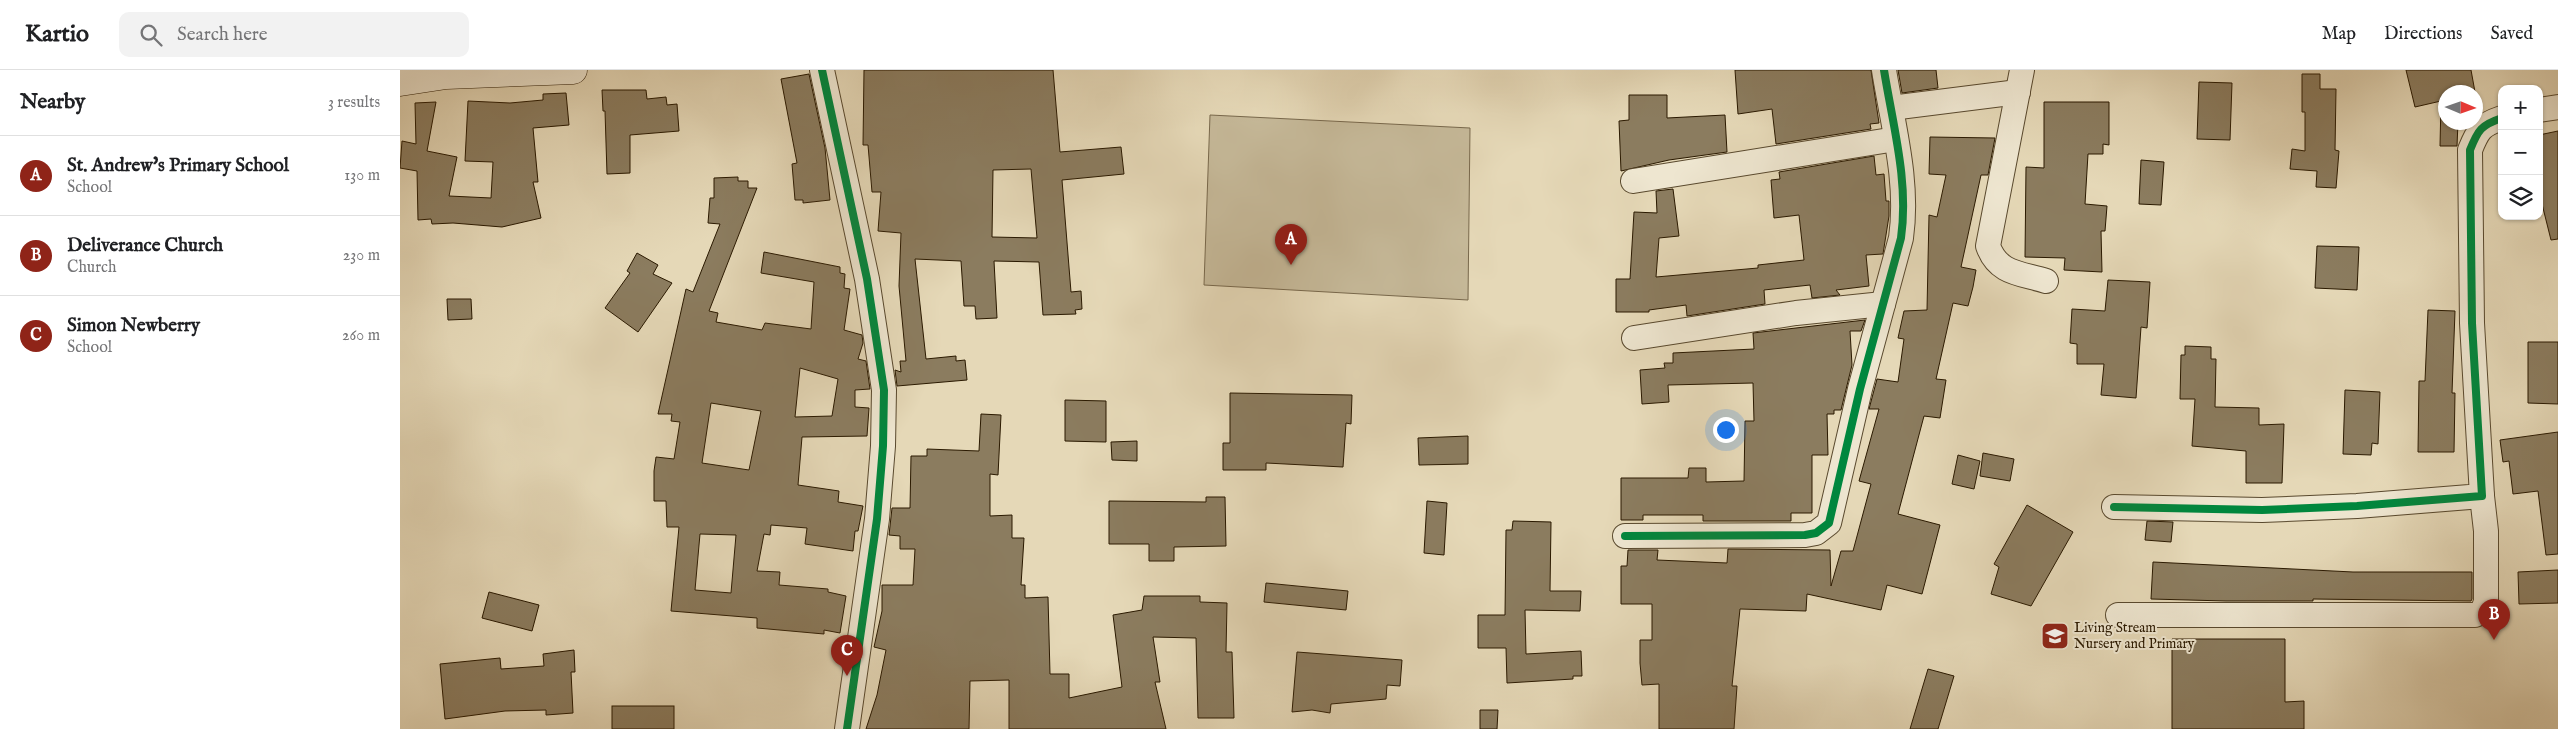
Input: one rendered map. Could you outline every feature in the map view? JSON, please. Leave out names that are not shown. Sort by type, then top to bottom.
[{"type":"street","points":[[400,82],[446,75],[573,70]]},
{"type":"street","points":[[822,70],[867,279],[881,358],[884,390],[883,446],[877,519],[847,729]]},
{"type":"street","points":[[1625,536],[1805,535],[1824,528],[1832,517],[1860,389],[1901,238],[1904,187],[1884,70]]},
{"type":"street","points":[[1890,108],[2020,81],[1988,246],[1992,256],[2002,269],[2046,281]]},
{"type":"street","points":[[2543,109],[2558,107]]},
{"type":"street","points":[[2118,615],[2475,615],[2482,612],[2486,602],[2486,530],[2482,496],[2472,323],[2470,150],[2476,133],[2485,124],[2498,119]]},
{"type":"street","points":[[1633,181],[1896,139]]},
{"type":"street","points":[[1634,338],[1796,313],[1883,304]]},
{"type":"street","points":[[2114,507],[2272,509],[2357,506],[2482,496]]},
{"type":"shaded area","points":[[1210,115],[1470,128],[1468,300],[1204,285]]},
{"type":"building","points":[[864,70],[1053,70],[1060,152],[1121,147],[1124,174],[1062,180],[1071,292],[1081,291],[1082,309],[1075,310],[1076,314],[1043,315],[1039,262],[994,261],[997,318],[976,319],[975,306],[964,306],[961,261],[915,259],[926,359],[956,356],[956,361],[965,360],[967,380],[897,386],[895,370],[901,372],[900,361],[906,361],[899,286],[901,233],[878,231],[881,192],[872,192],[868,145],[863,145]],"holes":[[[1031,169],[1037,238],[992,237],[993,170]]]},
{"type":"building","points":[[1735,70],[1871,70],[1879,123],[1870,124],[1871,129],[1776,144],[1772,109],[1738,114]]},
{"type":"building","points":[[1898,70],[1936,70],[1938,88],[1902,93]]},
{"type":"building","points":[[2406,70],[2471,70],[2474,85],[2438,85],[2438,102],[2415,107]]},
{"type":"building","points":[[809,74],[825,148],[830,200],[803,203],[803,200],[795,200],[792,164],[797,163],[781,79]]},
{"type":"building","points":[[2302,74],[2320,74],[2320,89],[2336,89],[2335,150],[2339,151],[2336,188],[2316,187],[2317,171],[2290,169],[2292,149],[2305,151],[2305,112],[2302,112]]},
{"type":"building","points":[[2199,82],[2232,83],[2230,140],[2197,139]]},
{"type":"building","points":[[602,90],[646,90],[647,99],[666,97],[667,105],[677,104],[679,131],[630,135],[630,173],[607,174],[605,111],[603,111]]},
{"type":"building","points":[[566,93],[569,125],[533,128],[538,182],[533,182],[541,218],[502,227],[453,223],[432,224],[431,219],[418,220],[417,171],[400,168],[402,141],[416,144],[415,103],[436,102],[427,151],[457,157],[449,196],[491,198],[493,162],[465,161],[468,101],[510,103],[543,100],[543,94]]},
{"type":"building","points":[[1629,95],[1667,95],[1667,118],[1725,115],[1727,152],[1669,160],[1621,171],[1619,121],[1629,120]]},
{"type":"building","points":[[2044,102],[2109,102],[2109,145],[2103,144],[2103,154],[2088,154],[2085,204],[2107,206],[2105,231],[2101,231],[2102,272],[2064,270],[2065,258],[2025,257],[2026,167],[2044,168]]},
{"type":"building","points":[[2440,130],[2458,130],[2457,146],[2440,146]]},
{"type":"building","points":[[2558,131],[2558,239],[2551,240],[2543,208],[2543,134]]},
{"type":"building","points":[[1930,137],[1995,138],[1988,175],[1981,175],[1961,267],[1976,270],[1973,287],[1968,306],[1953,303],[1936,379],[1946,380],[1940,418],[1924,416],[1898,514],[1940,525],[1922,594],[1887,585],[1881,610],[1807,594],[1806,611],[1740,609],[1732,686],[1737,686],[1734,729],[1659,729],[1659,684],[1642,685],[1640,663],[1640,640],[1652,640],[1652,604],[1621,604],[1621,566],[1627,566],[1628,550],[1658,550],[1657,560],[1727,563],[1728,549],[1830,550],[1831,586],[1841,551],[1853,551],[1871,484],[1859,481],[1879,409],[1869,409],[1877,379],[1898,382],[1904,339],[1898,338],[1904,311],[1927,310],[1929,215],[1937,217],[1946,175],[1929,174]]},
{"type":"building","points":[[1874,156],[1876,175],[1884,174],[1886,201],[1889,201],[1889,216],[1883,254],[1866,255],[1869,286],[1836,290],[1840,295],[1812,298],[1810,285],[1764,290],[1765,304],[1687,316],[1686,305],[1649,310],[1649,312],[1616,312],[1616,279],[1630,279],[1634,212],[1657,213],[1656,191],[1673,189],[1679,236],[1659,238],[1656,277],[1758,268],[1758,265],[1804,260],[1799,215],[1774,218],[1771,180],[1780,179],[1779,172]]},
{"type":"building","points":[[2141,160],[2164,162],[2161,205],[2139,204]]},
{"type":"building","points":[[738,177],[738,181],[748,181],[748,188],[757,188],[709,311],[718,313],[716,322],[762,330],[765,323],[811,329],[814,282],[761,273],[764,252],[840,267],[840,273],[845,274],[844,288],[850,289],[844,330],[862,335],[863,343],[858,359],[866,361],[870,389],[855,390],[855,407],[869,408],[867,436],[802,437],[798,485],[839,491],[838,502],[863,506],[858,531],[855,531],[853,551],[805,544],[807,528],[771,525],[770,535],[764,534],[757,571],[780,572],[779,585],[828,589],[828,592],[846,596],[840,633],[824,630],[824,634],[757,628],[757,618],[671,611],[679,527],[667,527],[666,501],[654,501],[654,471],[656,457],[674,459],[680,422],[671,421],[672,414],[658,414],[686,289],[693,292],[720,224],[708,223],[710,198],[714,198],[714,178]],"holes":[[[800,368],[838,379],[832,416],[795,417]],[[711,403],[761,411],[749,470],[702,463]],[[700,534],[736,535],[731,593],[695,590]]]},
{"type":"building","points":[[2317,246],[2359,247],[2357,290],[2315,288]]},
{"type":"building","points":[[637,253],[658,265],[653,274],[672,283],[638,332],[605,308],[630,273],[627,271]]},
{"type":"building","points":[[2108,280],[2150,282],[2147,328],[2141,327],[2136,398],[2101,395],[2104,364],[2077,364],[2077,344],[2070,343],[2072,309],[2105,311]]},
{"type":"building","points":[[447,299],[471,299],[472,319],[448,320]]},
{"type":"building","points":[[2428,310],[2455,311],[2452,393],[2455,393],[2454,452],[2418,452],[2419,381],[2425,381]]},
{"type":"building","points":[[1865,320],[1861,331],[1850,331],[1852,365],[1841,410],[1834,410],[1834,414],[1827,414],[1828,455],[1812,455],[1812,513],[1791,513],[1791,521],[1703,521],[1703,515],[1643,515],[1643,520],[1621,520],[1621,478],[1688,478],[1689,468],[1706,468],[1706,482],[1744,481],[1745,421],[1754,421],[1753,383],[1668,385],[1669,402],[1642,404],[1640,370],[1665,368],[1664,363],[1673,363],[1673,353],[1754,349],[1753,333]]},
{"type":"building","points":[[2528,342],[2558,342],[2558,404],[2528,403]]},
{"type":"building","points":[[2185,346],[2211,347],[2211,359],[2216,359],[2215,407],[2259,408],[2259,425],[2284,424],[2282,483],[2246,483],[2246,451],[2192,446],[2195,399],[2180,399],[2181,355],[2185,355]]},
{"type":"building","points":[[2345,390],[2380,392],[2378,444],[2372,443],[2371,455],[2343,454]]},
{"type":"building","points":[[1230,393],[1352,395],[1351,424],[1346,423],[1343,467],[1266,463],[1266,470],[1223,470],[1223,443],[1230,443]]},
{"type":"building","points":[[1065,400],[1106,401],[1106,442],[1065,441]]},
{"type":"building","points":[[981,414],[1001,415],[998,475],[990,474],[990,516],[1012,515],[1012,538],[1024,538],[1021,585],[1025,585],[1025,598],[1048,597],[1050,674],[1069,674],[1069,698],[1122,687],[1113,615],[1142,610],[1144,596],[1200,596],[1200,602],[1227,603],[1226,652],[1232,652],[1234,718],[1198,718],[1196,638],[1153,637],[1160,682],[1155,682],[1166,729],[1009,729],[1009,680],[970,681],[969,729],[866,729],[877,695],[886,650],[874,647],[882,611],[882,585],[913,585],[915,549],[900,549],[900,536],[889,535],[892,508],[910,508],[911,456],[927,456],[927,449],[979,451]]},
{"type":"building","points":[[2558,432],[2558,554],[2546,555],[2538,491],[2513,494],[2509,461],[2503,462],[2500,440]]},
{"type":"building","points":[[1468,436],[1468,464],[1419,465],[1418,438]]},
{"type":"building","points":[[1137,441],[1137,461],[1112,460],[1111,442]]},
{"type":"building","points":[[1983,453],[2014,459],[2010,481],[1980,476]]},
{"type":"building","points":[[1958,455],[1980,461],[1974,489],[1952,484]]},
{"type":"building","points":[[1206,497],[1225,497],[1226,546],[1174,547],[1174,561],[1149,561],[1149,544],[1109,544],[1109,501],[1206,502]]},
{"type":"building","points":[[1427,501],[1447,503],[1444,555],[1424,553]]},
{"type":"building","points":[[2027,505],[2073,532],[2031,606],[1991,594],[1999,567],[1994,564]]},
{"type":"building","points":[[1513,521],[1551,522],[1550,591],[1581,591],[1580,611],[1525,610],[1526,654],[1581,651],[1582,676],[1573,676],[1573,679],[1507,683],[1506,648],[1478,648],[1478,615],[1505,615],[1506,530],[1512,530]]},
{"type":"building","points":[[2147,521],[2173,522],[2171,542],[2145,540]]},
{"type":"building","points":[[2153,562],[2353,572],[2472,572],[2472,599],[2471,601],[2313,599],[2313,601],[2226,601],[2151,599]]},
{"type":"building","points":[[2558,570],[2558,603],[2519,604],[2518,572]]},
{"type":"building","points":[[1266,583],[1348,591],[1346,610],[1264,602]]},
{"type":"building","points":[[489,592],[539,605],[532,631],[482,618]]},
{"type":"building","points":[[2172,639],[2285,639],[2285,702],[2304,701],[2304,729],[2172,729]]},
{"type":"building","points":[[574,650],[575,672],[571,672],[573,713],[546,715],[546,710],[505,711],[445,719],[440,664],[500,658],[501,669],[544,666],[543,654]]},
{"type":"building","points":[[1297,652],[1402,660],[1400,686],[1387,685],[1386,699],[1331,704],[1330,713],[1312,710],[1292,712]]},
{"type":"building","points":[[1928,669],[1954,676],[1938,729],[1910,729]]},
{"type":"building","points":[[612,706],[674,706],[674,729],[612,729]]},
{"type":"building","points":[[1480,710],[1498,710],[1497,729],[1480,729]]},
{"type":"cycle path","points":[[822,70],[867,279],[884,390],[883,446],[877,519],[847,729]]},
{"type":"cycle path","points":[[1625,536],[1805,535],[1816,533],[1829,523],[1860,389],[1901,238],[1903,217],[1902,175],[1884,70]]},
{"type":"cycle path","points":[[2114,507],[2262,510],[2357,506],[2482,496],[2472,323],[2470,150],[2481,129],[2498,120]]},
{"type":"place","name":"St. Andrew's Primary School","points":[[1291,265]]},
{"type":"place","name":"Living Stream Nursery and Primary","points":[[2055,636]]},
{"type":"place","name":"Deliverance Church","points":[[2494,640]]},
{"type":"place","name":"Simon Newberry","points":[[847,676]]}]
